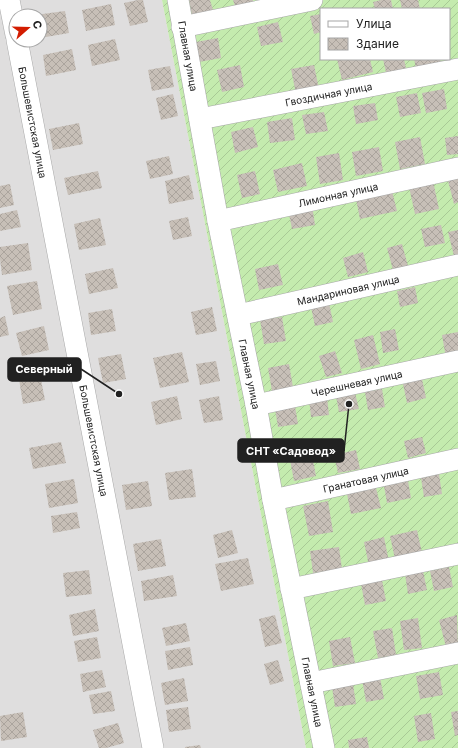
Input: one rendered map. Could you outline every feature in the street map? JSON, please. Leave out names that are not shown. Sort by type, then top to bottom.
[{"type":"street","name":"Главная улица","points":[[178,0],[218,221],[324,748]]},
{"type":"street","points":[[182,27],[312,0]]},
{"type":"street","name":"Большевистская улица","points":[[19,48],[153,748]]},
{"type":"street","name":"Гвоздичная улица","points":[[200,119],[458,69]]},
{"type":"street","name":"Лимонная улица","points":[[218,221],[458,168]]},
{"type":"street","name":"Мандариновая улица","points":[[238,315],[458,265]]},
{"type":"street","name":"Черешневая улица","points":[[256,405],[458,361]]},
{"type":"street","name":"Гранатовая улица","points":[[273,500],[458,459]]},
{"type":"street","points":[[291,589],[458,554]]},
{"type":"street","points":[[311,683],[458,653]]},
{"type":"shaded area","points":[[0,0],[162,0],[306,748],[0,748]]},
{"type":"green space","points":[[162,0],[458,0],[458,748],[306,748]]},
{"type":"building","points":[[143,0],[148,22],[130,26],[124,3]]},
{"type":"building","points":[[189,0],[210,0],[213,10],[192,15]]},
{"type":"building","points":[[233,0],[253,0],[253,2],[235,6]]},
{"type":"building","points":[[391,0],[393,8],[375,8],[373,2]]},
{"type":"building","points":[[400,0],[418,0],[420,8],[402,8]]},
{"type":"building","points":[[111,4],[115,25],[86,31],[82,10]]},
{"type":"building","points":[[65,11],[69,33],[48,37],[48,13]]},
{"type":"building","points":[[320,14],[320,32],[314,34],[310,16]]},
{"type":"building","points":[[278,22],[283,42],[261,46],[257,27]]},
{"type":"building","points":[[218,38],[221,58],[199,62],[196,42]]},
{"type":"building","points":[[115,39],[120,60],[92,66],[88,45]]},
{"type":"building","points":[[72,49],[76,70],[46,76],[43,55]]},
{"type":"building","points":[[337,60],[370,60],[373,72],[342,80]]},
{"type":"building","points":[[383,60],[404,60],[407,73],[387,77]]},
{"type":"building","points":[[414,60],[440,60],[441,64],[416,68]]},
{"type":"building","points":[[240,65],[244,87],[222,92],[217,70]]},
{"type":"building","points":[[314,65],[319,89],[296,94],[291,69]]},
{"type":"building","points":[[170,66],[174,87],[152,91],[148,70]]},
{"type":"building","points":[[444,89],[447,109],[426,113],[422,93]]},
{"type":"building","points":[[417,93],[421,113],[400,117],[396,97]]},
{"type":"building","points":[[173,94],[178,116],[161,120],[156,98]]},
{"type":"building","points":[[375,103],[378,120],[356,124],[353,106]]},
{"type":"building","points":[[324,112],[328,131],[306,134],[302,115]]},
{"type":"building","points":[[292,118],[295,140],[270,143],[267,122]]},
{"type":"building","points":[[79,123],[83,144],[53,150],[49,129]]},
{"type":"building","points":[[253,127],[258,147],[235,153],[231,132]]},
{"type":"building","points":[[458,136],[458,154],[447,155],[445,138]]},
{"type":"building","points":[[420,137],[425,164],[400,169],[395,142]]},
{"type":"building","points":[[379,147],[383,171],[356,176],[352,152]]},
{"type":"building","points":[[339,153],[343,180],[320,184],[316,157]]},
{"type":"building","points":[[169,156],[173,174],[150,179],[146,161]]},
{"type":"building","points":[[302,163],[307,186],[278,192],[273,170]]},
{"type":"building","points":[[98,171],[102,188],[68,195],[64,178]]},
{"type":"building","points":[[255,171],[260,194],[242,198],[237,175]]},
{"type":"building","points":[[458,174],[458,202],[454,204],[447,177]]},
{"type":"building","points":[[189,175],[194,199],[169,204],[165,181]]},
{"type":"building","points":[[433,181],[439,209],[415,214],[409,187]]},
{"type":"building","points":[[10,184],[14,205],[0,208],[0,186]]},
{"type":"building","points":[[392,191],[397,211],[360,219],[356,199]]},
{"type":"building","points":[[312,205],[315,225],[292,229],[288,209]]},
{"type":"building","points":[[17,210],[21,227],[0,231],[0,214]]},
{"type":"building","points":[[188,217],[192,236],[173,240],[169,221]]},
{"type":"building","points":[[100,218],[106,245],[79,250],[74,224]]},
{"type":"building","points":[[441,225],[445,243],[425,247],[421,229]]},
{"type":"building","points":[[458,230],[458,259],[455,260],[448,232]]},
{"type":"building","points":[[28,243],[32,270],[2,275],[0,247]]},
{"type":"building","points":[[402,244],[408,266],[393,270],[387,248]]},
{"type":"building","points":[[363,252],[368,272],[348,277],[343,258]]},
{"type":"building","points":[[278,264],[283,285],[259,290],[255,269]]},
{"type":"building","points":[[113,268],[118,288],[89,294],[85,274]]},
{"type":"building","points":[[37,281],[42,309],[13,315],[7,286]]},
{"type":"building","points":[[415,287],[418,303],[400,307],[397,291]]},
{"type":"building","points":[[329,303],[333,322],[315,326],[311,307]]},
{"type":"building","points":[[212,307],[217,331],[196,335],[191,312]]},
{"type":"building","points":[[112,309],[116,331],[91,335],[88,313]]},
{"type":"building","points":[[5,316],[9,335],[0,337],[0,318]]},
{"type":"building","points":[[282,317],[286,341],[264,344],[260,320]]},
{"type":"building","points":[[44,326],[49,350],[22,356],[16,333]]},
{"type":"building","points":[[395,329],[399,350],[383,353],[380,332]]},
{"type":"building","points":[[458,332],[458,355],[446,358],[442,335]]},
{"type":"building","points":[[373,335],[380,364],[361,369],[354,340]]},
{"type":"building","points":[[335,351],[342,373],[326,377],[319,356]]},
{"type":"building","points":[[182,352],[189,382],[160,388],[153,358]]},
{"type":"building","points":[[121,354],[126,379],[103,383],[98,358]]},
{"type":"building","points":[[216,361],[220,381],[200,385],[196,364]]},
{"type":"building","points":[[289,364],[293,387],[272,391],[268,368]]},
{"type":"building","points":[[40,375],[45,400],[23,404],[19,379]]},
{"type":"building","points":[[422,379],[426,398],[407,403],[403,384]]},
{"type":"building","points":[[382,389],[385,407],[368,410],[365,392]]},
{"type":"building","points":[[355,393],[359,409],[339,412],[336,396]]},
{"type":"building","points":[[177,396],[182,419],[156,425],[151,402]]},
{"type":"building","points":[[219,396],[223,420],[204,423],[199,400]]},
{"type":"building","points":[[327,397],[329,415],[311,417],[309,399]]},
{"type":"building","points":[[295,406],[298,424],[278,427],[275,409]]},
{"type":"building","points":[[422,437],[426,453],[408,458],[404,441]]},
{"type":"building","points":[[61,442],[66,463],[33,469],[29,448]]},
{"type":"building","points":[[356,450],[360,469],[338,473],[334,455]]},
{"type":"building","points":[[312,455],[316,476],[294,481],[290,460]]},
{"type":"building","points":[[192,469],[196,497],[169,500],[165,473]]},
{"type":"building","points":[[439,474],[442,494],[424,497],[421,478]]},
{"type":"building","points":[[74,479],[78,503],[49,508],[45,484]]},
{"type":"building","points":[[148,481],[152,506],[126,510],[122,485]]},
{"type":"building","points":[[408,481],[411,498],[387,503],[384,486]]},
{"type":"building","points":[[376,488],[381,508],[351,514],[347,494]]},
{"type":"building","points":[[328,501],[333,532],[309,536],[303,506]]},
{"type":"building","points":[[77,512],[80,528],[53,533],[51,516]]},
{"type":"building","points":[[232,530],[238,553],[218,558],[213,535]]},
{"type":"building","points":[[417,530],[422,553],[395,559],[390,536]]},
{"type":"building","points":[[384,537],[389,562],[369,566],[364,542]]},
{"type":"building","points":[[161,539],[166,566],[138,571],[133,544]]},
{"type":"building","points":[[339,547],[342,569],[313,573],[310,551]]},
{"type":"building","points":[[248,558],[254,584],[221,591],[215,564]]},
{"type":"building","points":[[449,567],[453,587],[434,591],[430,571]]},
{"type":"building","points":[[89,570],[92,594],[66,597],[63,573]]},
{"type":"building","points":[[423,571],[427,590],[408,594],[405,574]]},
{"type":"building","points":[[173,575],[177,596],[144,601],[141,581]]},
{"type":"building","points":[[382,580],[386,601],[365,605],[361,584]]},
{"type":"building","points":[[95,609],[99,631],[73,636],[69,615]]},
{"type":"building","points":[[275,615],[282,643],[265,647],[259,619]]},
{"type":"building","points":[[457,615],[458,644],[446,647],[439,620]]},
{"type":"building","points":[[418,618],[422,648],[404,650],[400,621]]},
{"type":"building","points":[[186,623],[190,641],[166,646],[162,628]]},
{"type":"building","points":[[392,628],[396,655],[378,658],[373,631]]},
{"type":"building","points":[[97,637],[101,658],[78,662],[74,641]]},
{"type":"building","points":[[350,637],[355,663],[333,666],[329,641]]},
{"type":"building","points":[[190,647],[193,665],[168,670],[165,651]]},
{"type":"building","points":[[278,660],[284,681],[270,685],[264,664]]},
{"type":"building","points":[[102,670],[106,687],[83,692],[80,674]]},
{"type":"building","points":[[439,672],[443,695],[420,699],[416,676]]},
{"type":"building","points":[[380,677],[384,699],[366,702],[362,679]]},
{"type":"building","points":[[184,678],[188,701],[165,705],[161,683]]},
{"type":"building","points":[[353,684],[356,704],[335,707],[332,687]]},
{"type":"building","points":[[111,691],[115,711],[93,714],[89,695]]},
{"type":"building","points":[[188,707],[191,729],[169,732],[166,710]]},
{"type":"building","points":[[458,711],[458,735],[455,736],[451,712]]},
{"type":"building","points":[[23,712],[27,737],[1,741],[0,716]]},
{"type":"building","points":[[431,713],[435,739],[418,742],[414,716]]},
{"type":"building","points":[[118,723],[124,743],[106,748],[99,748],[93,730]]},
{"type":"building","points":[[367,737],[369,748],[349,748],[348,740]]},
{"type":"building","points":[[200,745],[201,748],[185,748],[185,747]]},
{"type":"place","name":"Северный","points":[[119,394]]},
{"type":"place","name":"СНТ «Садовод»","points":[[349,404]]}]
